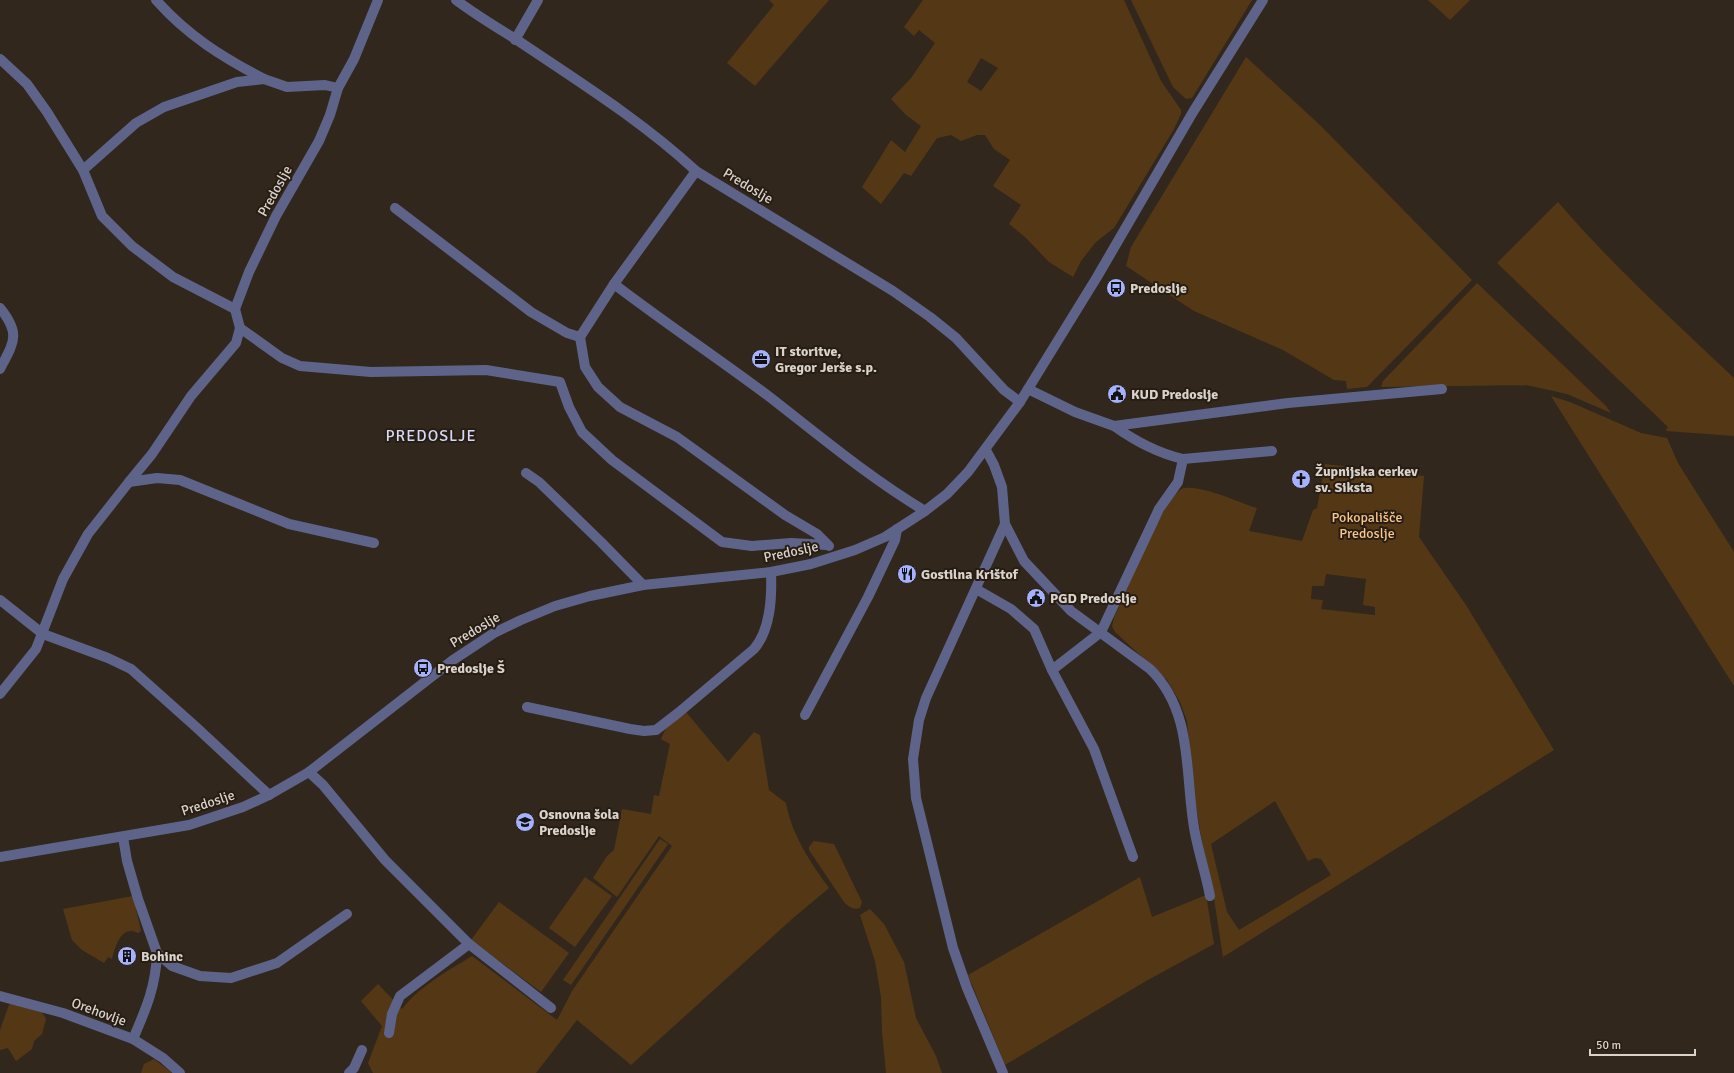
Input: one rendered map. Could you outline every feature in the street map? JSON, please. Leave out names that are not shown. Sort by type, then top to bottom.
[{"type":"street","points":[[156,0],[174,21],[204,44],[228,60],[264,79],[287,87],[325,85],[338,88]]},
{"type":"street","name":"Predoslje","points":[[235,309],[249,272],[276,216],[319,141],[330,115],[338,88],[354,59],[378,0]]},
{"type":"street","name":"Predoslje","points":[[456,0],[477,16],[516,40],[670,147],[696,171],[893,291],[930,317],[956,338],[1004,390],[1020,402]]},
{"type":"street","points":[[516,40],[538,0]]},
{"type":"street","name":"Predoslje","points":[[0,856],[189,825],[243,807],[269,795],[309,772],[453,660],[494,633],[555,606],[590,596],[643,585],[770,572],[810,564],[856,550],[897,530],[947,494],[986,450],[1020,402],[1193,112],[1263,0]]},
{"type":"street","points":[[0,58],[27,84],[47,112],[83,170],[102,216],[132,246],[173,277],[235,309],[240,328],[236,343],[191,396],[152,454],[88,534],[63,579],[36,649],[0,694]]},
{"type":"street","points":[[83,170],[136,123],[164,107],[236,82],[264,79]]},
{"type":"street","points":[[696,171],[614,284],[580,337],[585,366],[598,388],[620,408],[677,437],[779,510],[817,534],[838,555]]},
{"type":"street","points":[[395,208],[531,312],[567,333],[580,337]]},
{"type":"street","points":[[614,284],[674,330],[769,397],[879,482],[924,511]]},
{"type":"street","points":[[0,308],[9,319],[14,332],[12,348],[0,369]]},
{"type":"street","points":[[240,328],[282,358],[300,366],[372,372],[486,370],[560,382],[569,407],[582,432],[612,460],[722,542],[752,546],[791,543],[827,545]]},
{"type":"street","points":[[1028,389],[1075,412],[1114,426],[1132,438],[1160,453],[1183,459],[1272,451]]},
{"type":"street","points":[[1114,426],[1288,403],[1442,389]]},
{"type":"street","points":[[986,450],[994,465],[1002,487],[1004,524],[1024,561],[1071,611],[1150,669],[1171,694],[1182,724],[1195,833],[1210,896]]},
{"type":"street","points":[[1052,670],[1101,632],[1159,509],[1178,482],[1183,459]]},
{"type":"street","points":[[526,473],[539,482],[643,585]]},
{"type":"street","points":[[129,482],[157,478],[180,480],[289,524],[374,543]]},
{"type":"street","points":[[1003,1073],[967,988],[953,948],[920,813],[914,777],[913,759],[919,720],[926,698],[1004,524]]},
{"type":"street","points":[[805,715],[868,597],[895,540],[897,530]]},
{"type":"street","points":[[527,707],[630,729],[644,731],[656,730],[725,674],[761,641],[765,632],[772,591],[770,572]]},
{"type":"street","points":[[976,589],[1011,609],[1034,629],[1052,670],[1094,749],[1133,857]]},
{"type":"street","points":[[0,600],[43,634],[108,658],[131,669],[196,726],[269,795]]},
{"type":"street","points":[[309,772],[323,785],[385,860],[469,944],[551,1008]]},
{"type":"street","points":[[123,837],[127,861],[138,899],[157,952],[156,972],[150,1002],[133,1039]]},
{"type":"street","points":[[157,952],[172,966],[200,976],[231,978],[277,963],[347,914]]},
{"type":"street","points":[[389,1033],[392,1014],[400,996],[469,944]]},
{"type":"street","name":"Orehovlje","points":[[0,996],[62,1013],[133,1039],[163,1058],[180,1073]]},
{"type":"street","points":[[355,1071],[362,1050]]},
{"type":"green space","points":[[769,0],[829,0],[755,86],[727,63],[774,5]]},
{"type":"green space","points":[[923,0],[1124,0],[1161,81],[1181,110],[1181,114],[1174,129],[1114,228],[1096,242],[1081,261],[1073,277],[1049,262],[1025,237],[1009,224],[1021,205],[993,186],[1010,160],[994,149],[985,135],[977,135],[961,141],[951,135],[937,138],[911,176],[904,173],[881,204],[862,187],[891,140],[905,152],[921,126],[906,115],[891,99],[911,78],[935,43],[919,30],[914,36],[904,27]],"holes":[[[981,58],[998,68],[981,91],[967,82]]]},
{"type":"green space","points":[[1131,0],[1252,0],[1192,98],[1186,99],[1173,87]]},
{"type":"green space","points":[[1428,0],[1470,0],[1450,20]]},
{"type":"green space","points":[[1246,57],[1321,126],[1472,280],[1367,387],[1347,389],[1346,381],[1334,380],[1283,350],[1194,311],[1126,266],[1131,247]]},
{"type":"green space","points":[[1558,202],[1600,248],[1666,314],[1734,378],[1734,436],[1666,431],[1668,427],[1497,263]]},
{"type":"green space","points":[[1477,283],[1606,406],[1611,413],[1567,394],[1526,385],[1381,387],[1383,381]]},
{"type":"green space","points":[[1551,396],[1570,402],[1641,433],[1667,438],[1678,463],[1734,552],[1734,686]]},
{"type":"green space","name":"Pokopališče Predoslje","points":[[1325,464],[1424,476],[1419,537],[1466,605],[1554,750],[1223,957],[1213,892],[1203,848],[1193,788],[1187,721],[1180,702],[1167,680],[1115,632],[1112,626],[1114,618],[1156,525],[1166,507],[1176,494],[1184,488],[1210,491],[1257,508],[1249,531],[1302,541],[1313,510],[1317,508]],"holes":[[[1326,574],[1366,579],[1363,605],[1375,607],[1375,615],[1321,609],[1323,600],[1311,599],[1312,586],[1324,586]],[[1275,801],[1308,861],[1315,858],[1321,859],[1331,875],[1239,930],[1227,912],[1211,844]]]},
{"type":"green space","points":[[686,712],[728,762],[754,732],[760,735],[769,790],[786,803],[797,837],[815,868],[829,888],[792,919],[631,1065],[577,1020],[536,1073],[373,1073],[368,1063],[382,1026],[361,1001],[378,984],[402,1009],[409,1000],[443,973],[472,956],[557,1020],[572,991],[672,846],[659,836],[617,897],[593,878],[607,856],[614,850],[622,809],[651,814],[654,795],[659,796],[670,744],[661,739],[666,728]]},
{"type":"green space","points":[[660,839],[668,844],[571,985],[563,980]]},
{"type":"green space","points":[[814,841],[834,844],[862,902],[860,908],[851,908],[844,902],[809,850],[809,847]]},
{"type":"green space","points":[[585,877],[612,896],[575,947],[549,928]]},
{"type":"green space","points":[[1140,877],[1152,917],[1206,895],[1214,944],[1146,981],[1005,1065],[968,975]]},
{"type":"green space","points":[[133,896],[141,931],[138,933],[132,931],[123,934],[117,943],[112,959],[108,957],[104,963],[82,950],[72,940],[63,909]]},
{"type":"green space","points":[[499,902],[569,953],[541,992],[471,940]]},
{"type":"green space","points":[[870,909],[884,924],[904,962],[916,1018],[936,1056],[942,1073],[886,1073],[882,1031],[881,997],[875,961],[860,915]]},
{"type":"green space","points":[[10,1002],[42,1012],[46,1019],[42,1034],[34,1041],[32,1049],[16,1061],[8,1048],[0,1050],[0,1030]]},
{"type":"green space","points":[[154,1059],[172,1073],[141,1073],[144,1064]]},
{"type":"place","name":"Predoslje","points":[[1116,288]]},
{"type":"place","name":"IT storitve, Gregor Jerše s.p.","points":[[761,359]]},
{"type":"place","name":"KUD Predoslje","points":[[1117,394]]},
{"type":"place","name":"Župnijska cerkev sv. Siksta","points":[[1301,479]]},
{"type":"place","name":"Gostilna Krištof","points":[[907,574]]},
{"type":"place","name":"PGD Predoslje","points":[[1036,598]]},
{"type":"place","name":"Predoslje Š","points":[[423,668]]},
{"type":"place","name":"Osnovna šola Predoslje","points":[[525,822]]},
{"type":"place","name":"Bohinc","points":[[127,956]]},
{"type":"district","name":"PREDOSLJE","points":[[431,436]]}]
